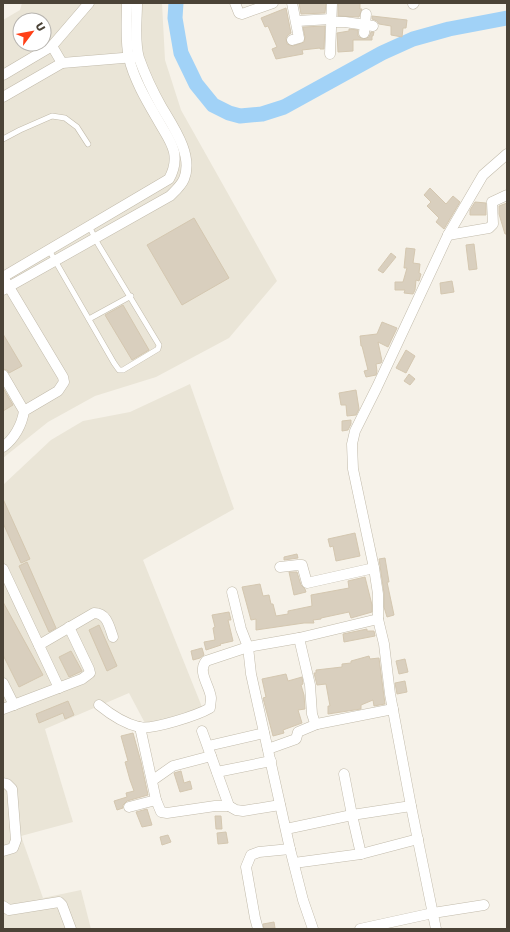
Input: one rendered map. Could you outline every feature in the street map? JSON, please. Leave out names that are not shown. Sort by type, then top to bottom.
[{"type":"street","points":[[62,63],[52,46],[89,3]]},
{"type":"street","points":[[6,289],[170,196],[180,187],[186,173],[184,149],[179,137],[134,57],[127,26],[127,3]]},
{"type":"street","points":[[24,411],[58,391],[64,382],[63,377],[6,289],[3,277],[169,178],[173,171],[175,161],[174,151],[149,105],[133,69],[137,3]]},
{"type":"street","points":[[235,3],[240,14],[273,3]]},
{"type":"street","points":[[292,3],[299,38],[292,40]]},
{"type":"street","points":[[330,54],[332,3]]},
{"type":"street","points":[[296,21],[331,20],[367,28],[366,14]]},
{"type":"street","points":[[3,75],[42,52]]},
{"type":"street","points":[[3,97],[62,63],[134,57]]},
{"type":"street","points":[[436,929],[393,709],[384,644],[378,619],[378,594],[374,568],[353,470],[352,444],[355,431],[378,386],[448,236],[483,175],[507,154]]},
{"type":"street","points":[[169,178],[180,187]]},
{"type":"street","points":[[448,236],[489,228],[493,224],[492,202],[507,195]]},
{"type":"street","points":[[3,375],[24,411],[22,420],[16,432],[10,442],[3,447]]},
{"type":"street","points":[[280,567],[302,565],[308,583],[374,568]]},
{"type":"street","points":[[3,569],[59,688]]},
{"type":"street","points":[[232,592],[241,629],[248,647],[251,674],[290,849],[303,900],[313,929]]},
{"type":"street","points":[[39,645],[91,614],[100,613],[104,616],[113,636]]},
{"type":"street","points":[[99,706],[109,714],[140,727],[153,726],[202,713],[210,708],[211,697],[203,673],[203,664],[206,662],[248,647],[299,638],[378,619]]},
{"type":"street","points":[[3,709],[82,679],[90,673],[69,626]]},
{"type":"street","points":[[299,638],[310,685],[313,718],[317,724]]},
{"type":"street","points":[[3,683],[14,705]]},
{"type":"street","points":[[268,749],[296,739],[298,732],[317,724],[393,709]]},
{"type":"street","points":[[140,727],[153,780],[156,800],[161,812],[168,813],[215,806],[229,806],[236,810],[243,811],[280,805]]},
{"type":"street","points":[[202,731],[229,806]]},
{"type":"street","points":[[153,780],[173,766],[209,751],[264,733]]},
{"type":"street","points":[[217,772],[271,761]]},
{"type":"street","points":[[344,774],[361,854]]},
{"type":"street","points":[[3,783],[7,784],[12,789],[16,840],[13,848],[3,852]]},
{"type":"street","points":[[129,807],[156,800]]},
{"type":"street","points":[[286,829],[352,815],[411,806]]},
{"type":"street","points":[[294,863],[361,854],[418,840]]},
{"type":"street","points":[[258,929],[246,867],[251,855],[259,852],[290,849]]},
{"type":"street","points":[[3,906],[10,910],[59,902],[62,905],[71,929]]},
{"type":"street","points":[[360,929],[484,905]]},
{"type":"lane","points":[[3,139],[52,116],[65,118],[77,127],[88,144]]},
{"type":"lane","points":[[49,250],[114,363],[119,370],[123,370],[158,348],[159,345],[89,226]]},
{"type":"lane","points":[[89,319],[131,296]]},
{"type":"shaded area","points":[[22,3],[162,3],[165,60],[181,110],[277,281],[229,338],[156,377],[95,396],[48,422],[3,458],[3,20],[12,15],[12,52],[52,52],[52,12],[17,12],[20,10]]},
{"type":"shaded area","points":[[190,384],[234,509],[143,560],[202,707],[146,725],[129,693],[45,729],[73,822],[21,836],[43,898],[81,890],[91,929],[3,929],[3,485],[51,440],[83,421],[130,412]]},
{"type":"building","points":[[299,3],[326,3],[325,13],[301,14]]},
{"type":"building","points":[[338,3],[360,3],[360,9],[362,9],[359,17],[338,16]]},
{"type":"building","points":[[286,8],[291,33],[286,38],[287,44],[293,46],[304,42],[305,37],[303,27],[325,26],[324,49],[302,50],[303,54],[276,59],[272,49],[277,47],[268,26],[265,27],[261,18]]},
{"type":"building","points":[[372,16],[407,20],[406,28],[403,28],[402,37],[391,35],[391,26],[379,24],[377,21],[372,19]]},
{"type":"building","points":[[349,29],[358,30],[358,36],[363,39],[369,37],[371,32],[374,32],[372,40],[353,40],[353,51],[338,52],[337,33],[349,31]]},
{"type":"building","points":[[430,188],[446,204],[453,196],[460,202],[444,229],[436,222],[439,218],[427,206],[431,202],[424,195]]},
{"type":"building","points":[[475,202],[486,203],[486,215],[470,215],[470,210]]},
{"type":"building","points":[[507,203],[507,234],[505,234],[499,214],[499,206]]},
{"type":"building","points":[[194,218],[229,278],[182,305],[147,245]]},
{"type":"building","points":[[474,244],[477,269],[469,270],[466,245]]},
{"type":"building","points":[[406,248],[415,249],[413,263],[420,264],[419,273],[421,274],[419,281],[416,280],[413,294],[404,293],[405,290],[395,290],[395,282],[403,282],[407,268],[404,268]]},
{"type":"building","points":[[391,253],[396,257],[383,273],[378,270]]},
{"type":"building","points":[[452,281],[454,292],[441,294],[440,283]]},
{"type":"building","points":[[123,305],[149,350],[132,360],[105,315]]},
{"type":"building","points":[[382,322],[397,328],[388,347],[378,342],[382,361],[381,363],[376,364],[376,375],[366,377],[364,371],[368,370],[361,346],[360,336],[377,334]]},
{"type":"building","points":[[3,334],[22,366],[9,373],[7,370],[3,369]]},
{"type":"building","points":[[406,350],[415,356],[406,373],[396,368]]},
{"type":"building","points":[[409,374],[415,379],[410,385],[404,381]]},
{"type":"building","points":[[3,388],[13,405],[3,411]]},
{"type":"building","points":[[356,390],[359,409],[356,415],[347,416],[346,405],[341,405],[339,393]]},
{"type":"building","points":[[351,420],[348,430],[342,431],[342,421]]},
{"type":"building","points":[[3,499],[30,559],[21,563],[3,523]]},
{"type":"building","points":[[355,533],[360,556],[336,561],[333,546],[330,547],[328,539]]},
{"type":"building","points":[[297,554],[298,558],[284,560],[284,557]]},
{"type":"building","points":[[385,558],[389,582],[387,582],[394,615],[387,617],[384,607],[384,593],[379,559]]},
{"type":"building","points":[[27,562],[56,628],[49,632],[19,566]]},
{"type":"building","points":[[289,572],[297,572],[301,585],[306,592],[294,595]]},
{"type":"building","points":[[365,577],[372,605],[372,612],[351,618],[349,612],[313,620],[314,623],[256,630],[256,619],[251,620],[242,587],[260,584],[263,596],[269,595],[276,616],[288,614],[288,611],[312,606],[311,595],[349,588],[348,581]]},
{"type":"building","points":[[3,602],[43,675],[19,687],[3,655]]},
{"type":"building","points":[[229,612],[231,620],[228,620],[233,641],[220,644],[221,645],[206,650],[204,642],[215,640],[213,628],[215,627],[212,615]]},
{"type":"building","points":[[99,625],[117,666],[107,671],[89,630]]},
{"type":"building","points":[[367,629],[367,631],[374,631],[375,636],[344,642],[343,634]]},
{"type":"building","points":[[202,648],[204,655],[193,660],[191,651]]},
{"type":"building","points":[[71,651],[82,671],[69,677],[59,657]]},
{"type":"building","points":[[369,656],[370,659],[379,658],[385,704],[374,706],[373,700],[361,705],[361,709],[328,714],[328,706],[330,706],[326,684],[317,685],[314,673],[316,673],[316,670],[342,667],[342,664],[351,663],[351,661]]},
{"type":"building","points":[[405,659],[408,672],[399,674],[396,661]]},
{"type":"building","points":[[286,674],[288,681],[302,677],[303,684],[301,685],[304,695],[305,709],[298,710],[302,723],[283,730],[284,733],[273,736],[263,698],[266,697],[262,679]]},
{"type":"building","points":[[405,681],[407,692],[397,694],[395,683]]},
{"type":"building","points":[[68,701],[74,715],[65,719],[63,713],[39,723],[36,714]]},
{"type":"building","points":[[133,733],[148,795],[127,801],[123,805],[123,808],[117,810],[114,801],[127,797],[126,793],[134,791],[125,762],[128,761],[121,736]]},
{"type":"building","points":[[181,771],[184,783],[190,781],[192,789],[180,792],[174,773]]},
{"type":"building","points":[[147,809],[152,825],[142,827],[136,812]]},
{"type":"building","points":[[215,816],[221,816],[222,829],[216,829]]},
{"type":"building","points":[[226,832],[228,843],[218,844],[217,833]]},
{"type":"building","points":[[168,835],[171,842],[162,845],[160,837]]},
{"type":"building","points":[[274,922],[275,928],[264,929],[263,924]]},
{"type":"waterway","points":[[176,3],[175,18],[181,53],[196,84],[213,105],[229,113],[240,116],[262,114],[284,107],[382,53],[413,39],[449,29],[507,18]]}]
